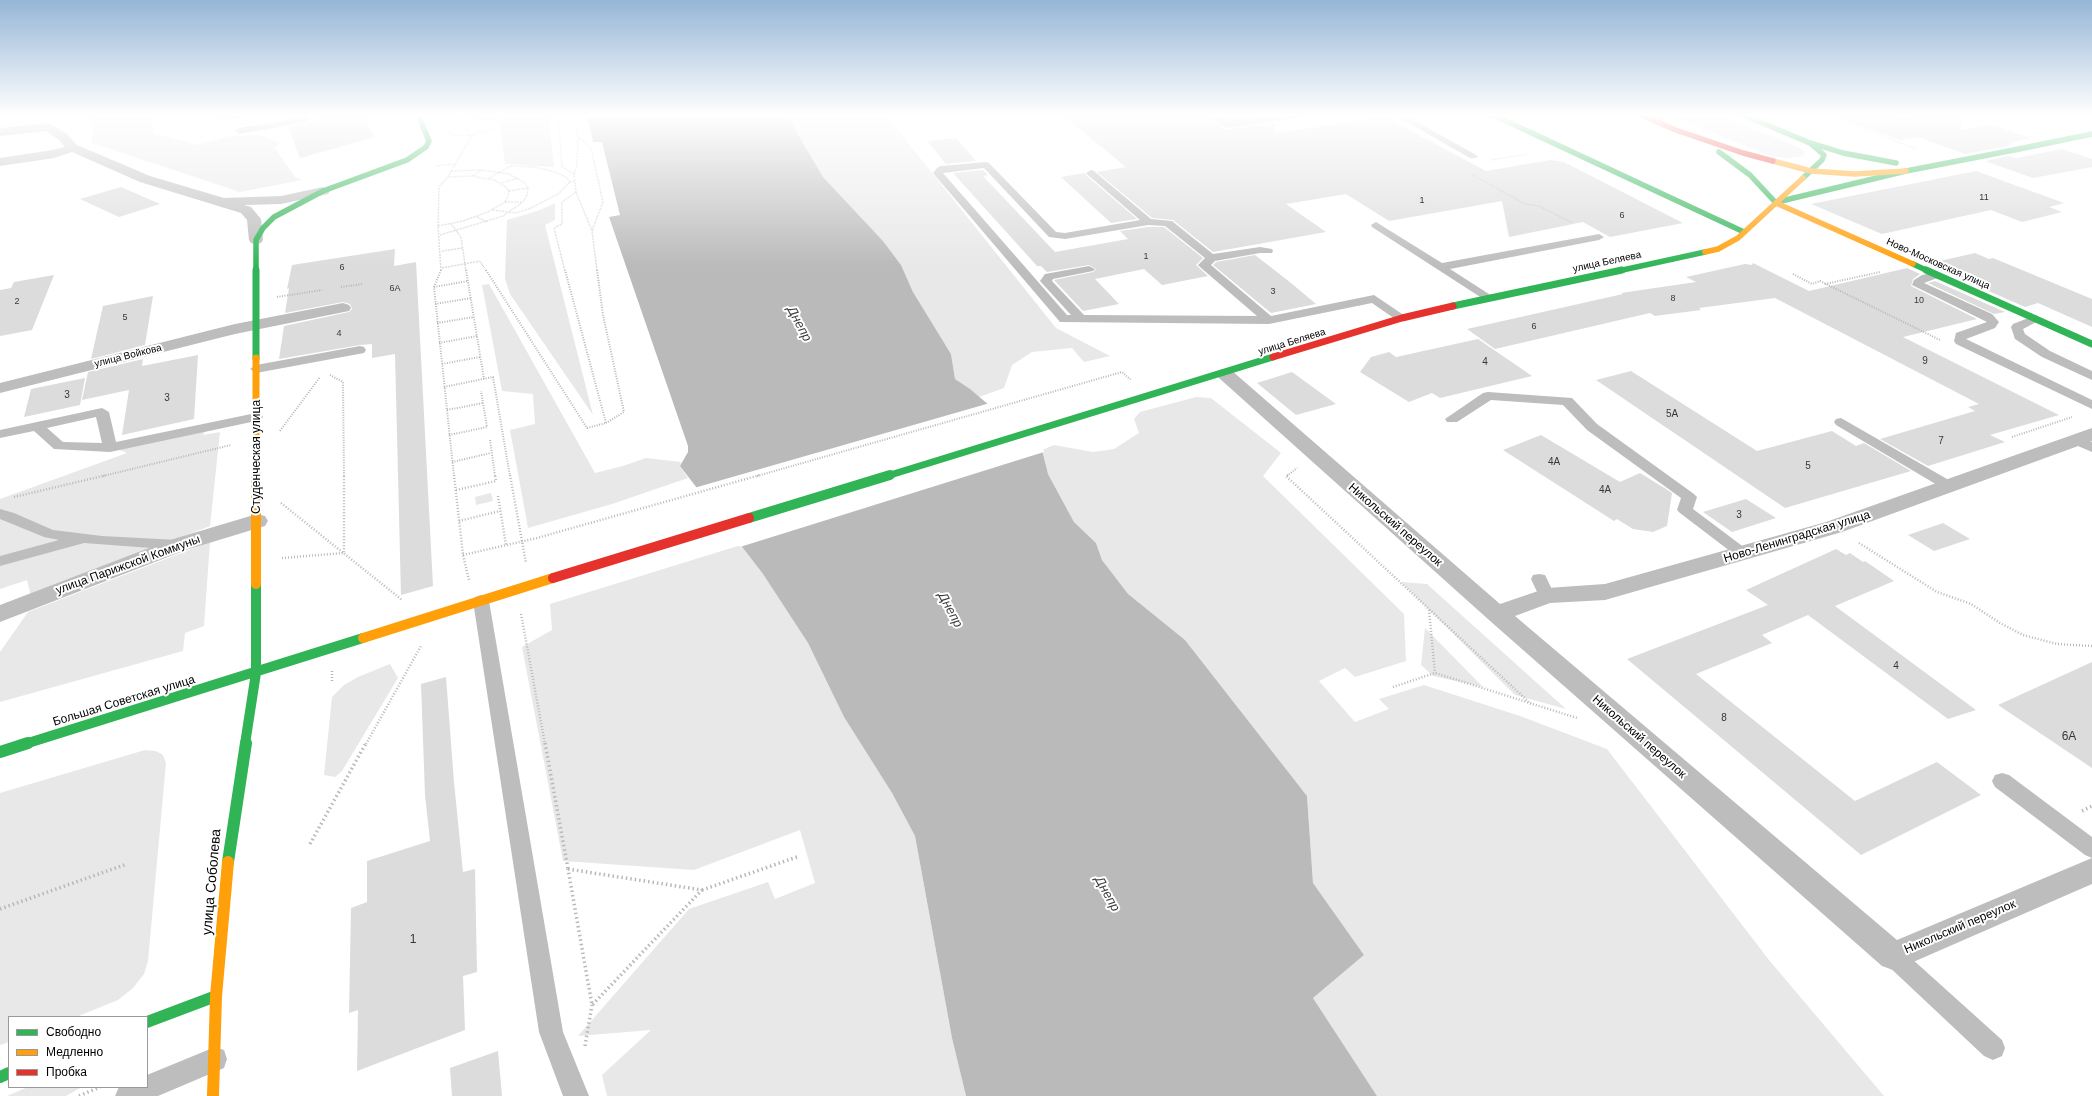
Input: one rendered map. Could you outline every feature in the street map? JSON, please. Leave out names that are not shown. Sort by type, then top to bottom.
[{"type":"main road","points":[[256,240],[263,228],[274,217],[295,204],[323,191],[393,165]]},
{"type":"main road","points":[[1601,165],[1744,232]]},
{"type":"main road","points":[[1737,165],[1776,203],[1816,165]]},
{"type":"main road","points":[[1792,165],[1811,170],[1855,174],[1906,171]]},
{"type":"main road","name":"улица Беляева","points":[[552,578],[1225,374],[1402,318],[1488,298],[1705,253],[1730,244],[1776,203],[1934,165]]},
{"type":"main road","name":"Ново-Московская улица","points":[[1776,203],[2092,344]]},
{"type":"main road","name":"Студенческая улица","points":[[256,240],[256,673]]},
{"type":"main road","name":"Большая Советская улица","points":[[0,752],[256,673],[552,578]]},
{"type":"main road","name":"улица Соболева","points":[[213,1096],[216,996],[228,847],[256,673]]},
{"type":"main road","points":[[148,1022],[216,996]]},
{"type":"street","name":"Студенческая улица","points":[[113,165],[145,179],[219,200],[246,210],[254,219],[256,240]]},
{"type":"street","name":"Студенческая улица","points":[[219,200],[239,202],[281,200],[323,191]]},
{"type":"street","name":"улица Войкова","points":[[0,388],[256,324],[343,308]]},
{"type":"street","name":"Никольский переулок","points":[[1225,374],[1497,614],[1892,956],[2092,872]]},
{"type":"street","name":"Ново-Ленинградская улица","points":[[1497,614],[1543,587],[1605,592],[1745,554],[1834,527],[1949,486],[2087,441]]},
{"type":"street","name":"улица Парижской Коммуны","points":[[0,614],[178,545],[257,521]]},
{"type":"lane","points":[[984,165],[941,169],[938,173],[1064,319],[1269,320],[1374,300],[1402,318]]},
{"type":"lane","points":[[986,165],[1053,235],[1064,236],[1148,222],[1168,223],[1211,258]]},
{"type":"lane","points":[[1091,173],[1148,222]]},
{"type":"lane","points":[[1376,225],[1488,298]]},
{"type":"lane","points":[[1441,267],[1599,237]]},
{"type":"lane","points":[[1268,251],[1260,250],[1211,258],[1204,265],[1269,320]]},
{"type":"lane","points":[[1080,318],[1046,281],[1049,276],[1089,269]]},
{"type":"lane","points":[[1936,275],[1926,277],[1918,282],[1918,285],[1988,317],[1993,322],[1991,325],[1960,336],[1960,341],[2092,405]]},
{"type":"lane","points":[[2036,319],[2017,327],[2019,336],[2046,354],[2092,376]]},
{"type":"lane","points":[[256,369],[360,350]]},
{"type":"lane","points":[[1452,419],[1488,396],[1567,401],[1592,427],[1689,497],[1685,510],[1745,554]]},
{"type":"lane","points":[[0,434],[102,412],[110,448]]},
{"type":"lane","points":[[37,426],[59,446],[110,448],[256,417]]},
{"type":"lane","points":[[1841,422],[1949,486]]},
{"type":"lane","points":[[0,514],[50,534],[178,545]]},
{"type":"lane","points":[[0,561],[84,538]]},
{"type":"lane","points":[[481,601],[551,1032],[576,1096]]},
{"type":"lane","points":[[2002,781],[2092,849]]},
{"type":"lane","points":[[1892,956],[1993,1048]]},
{"type":"lane","points":[[148,1087],[215,1058]]},
{"type":"lane","points":[[128,1096],[146,1088]]},
{"type":"path","points":[[454,165],[448,177],[439,187],[438,226],[442,251],[442,268],[434,287],[463,556],[469,580]]},
{"type":"path","points":[[562,165],[562,167],[574,174]]},
{"type":"path","points":[[442,268],[480,261],[587,428],[606,423],[624,412],[603,315],[592,230],[576,192],[574,174],[577,165]]},
{"type":"path","points":[[592,230],[603,202],[594,165]]},
{"type":"path","points":[[489,179],[502,173],[511,166],[534,167],[552,171],[566,177],[570,182]]},
{"type":"path","points":[[440,235],[488,222],[508,212],[523,202],[527,195],[528,188],[525,183],[518,178],[502,173],[481,170],[452,170]]},
{"type":"path","points":[[472,176],[481,170]]},
{"type":"path","points":[[1471,174],[1525,204],[1539,206],[1599,237]]},
{"type":"path","points":[[448,177],[472,176],[489,179],[502,183],[509,191]]},
{"type":"path","points":[[502,183],[518,178]]},
{"type":"path","points":[[493,210],[516,213],[545,202],[566,188],[570,182],[575,181]]},
{"type":"path","points":[[509,191],[528,188]]},
{"type":"path","points":[[505,202],[509,191]]},
{"type":"path","points":[[576,192],[562,202],[562,224],[554,228],[606,423]]},
{"type":"path","points":[[438,226],[477,217],[493,210],[505,202],[523,202]]},
{"type":"path","points":[[477,217],[488,222]]},
{"type":"path","points":[[451,224],[461,237],[484,379]]},
{"type":"path","points":[[442,251],[463,248]]},
{"type":"path","points":[[1825,284],[1887,270]]},
{"type":"path","points":[[1793,274],[1812,284]]},
{"type":"path","points":[[434,287],[468,281]]},
{"type":"path","points":[[337,288],[362,284]]},
{"type":"path","points":[[275,297],[329,289]]},
{"type":"path","points":[[436,304],[471,298]]},
{"type":"path","points":[[437,323],[474,317]]},
{"type":"path","points":[[440,343],[477,336]]},
{"type":"path","points":[[280,432],[337,354]]},
{"type":"path","points":[[442,364],[480,357]]},
{"type":"path","points":[[463,556],[537,538],[1122,372],[1134,382]]},
{"type":"path","points":[[323,373],[342,382],[344,553]]},
{"type":"path","points":[[444,387],[493,377],[526,563]]},
{"type":"path","points":[[450,435],[487,427],[481,391]]},
{"type":"path","points":[[447,410],[483,403]]},
{"type":"path","points":[[2012,437],[2079,414]]},
{"type":"path","points":[[456,490],[496,481],[490,440]]},
{"type":"path","points":[[8,498],[234,445]]},
{"type":"path","points":[[452,462],[491,453]]},
{"type":"path","points":[[1298,467],[1286,476],[1531,704]]},
{"type":"path","points":[[498,496],[506,545]]},
{"type":"path","points":[[281,503],[402,600]]},
{"type":"path","points":[[459,521],[500,511]]},
{"type":"path","points":[[1834,527],[1937,592],[1971,604],[2000,623],[2024,635],[2057,644],[2092,646]]},
{"type":"path","points":[[282,558],[344,553]]},
{"type":"path","points":[[1429,610],[1435,673]]},
{"type":"path","points":[[521,614],[592,1005],[585,1048]]},
{"type":"path","points":[[310,844],[421,646]]},
{"type":"path","points":[[1393,687],[1435,673],[1582,720]]},
{"type":"path","points":[[592,1005],[702,890],[797,857]]},
{"type":"path","points":[[0,909],[128,864]]},
{"type":"path","points":[[568,869],[702,890]]},
{"type":"path","points":[[79,1096],[98,1088]]},
{"type":"shaded area","points":[[159,165],[287,165],[295,177],[302,180],[240,192]]},
{"type":"shaded area","points":[[524,165],[554,165],[554,167]]},
{"type":"shaded area","points":[[816,165],[926,165],[1056,328],[1110,356],[1084,362],[1072,348],[1032,352],[1012,365],[1004,388],[979,397],[955,379],[951,354],[913,292],[901,265],[883,241],[823,177]]},
{"type":"shaded area","points":[[555,203],[555,220],[545,225],[593,415],[510,294],[505,279],[507,220],[540,210]]},
{"type":"shaded area","points":[[489,284],[595,473],[646,458],[681,462],[680,466],[688,478],[612,504],[528,528],[510,430],[535,424],[533,394],[502,391],[482,285]]},
{"type":"shaded area","points":[[1196,397],[1211,398],[1281,453],[1263,476],[1404,614],[1406,661],[1355,677],[1345,668],[1319,681],[1355,722],[1389,709],[1379,699],[1424,685],[1520,716],[1607,749],[1769,960],[1884,1096],[1377,1096],[1313,998],[1364,955],[1313,883],[1307,796],[1185,640],[1128,595],[1102,560],[1096,543],[1074,522],[1048,474],[1042,450],[1054,445],[1093,452],[1114,449],[1139,433],[1134,419],[1140,412]]},
{"type":"shaded area","points":[[207,428],[203,435],[220,432],[210,526],[31,596],[27,580],[0,589],[0,499],[127,453],[115,448]]},
{"type":"shaded area","points":[[491,493],[493,501],[476,505],[475,497]]},
{"type":"shaded area","points":[[210,542],[204,626],[185,633],[183,651],[0,702],[0,652],[28,612]]},
{"type":"shaded area","points":[[741,545],[763,574],[808,643],[844,717],[892,793],[915,836],[952,1038],[966,1096],[607,1096],[602,1075],[651,1030],[578,1036],[689,909],[768,882],[775,899],[815,883],[800,830],[694,870],[563,861],[522,647],[552,630],[550,604]]},
{"type":"shaded area","points":[[1401,582],[1427,584],[1566,709],[1515,695]]},
{"type":"shaded area","points":[[1425,628],[1483,687],[1433,676],[1421,665]]},
{"type":"shaded area","points":[[390,664],[398,678],[342,771],[335,777],[324,775],[332,697],[344,685],[358,677]]},
{"type":"shaded area","points":[[145,750],[156,751],[163,755],[166,763],[148,961],[144,974],[133,988],[118,1000],[78,1016],[8,1016],[8,1042],[0,1045],[0,793]]},
{"type":"shaded area","points":[[26,1088],[80,1088],[66,1096],[7,1096]]},
{"type":"water","name":"Днепр","points":[[608,165],[816,165],[823,177],[883,241],[901,265],[913,292],[951,354],[955,379],[970,389],[1042,450],[1048,474],[1074,522],[1096,543],[1102,560],[1128,594],[1185,640],[1307,796],[1313,883],[1364,955],[1313,998],[1377,1096],[966,1096],[952,1038],[915,836],[892,793],[844,717],[808,643],[763,574],[680,466],[688,452],[688,446],[609,217],[620,215]]},
{"type":"pier","points":[[990,403],[1043,448],[1044,452],[740,547],[694,488]]},
{"type":"building","points":[[1124,165],[1475,165],[1486,171],[1521,165],[1570,165],[1683,223],[1610,237],[1583,222],[1509,237],[1502,201],[1389,221],[1346,194],[1286,204],[1326,232],[1213,252],[1173,220],[1152,218],[1097,172],[1126,167]]},
{"type":"building","points":[[1997,165],[2092,165],[2092,167],[2033,178]]},
{"type":"building","points":[[983,170],[988,175],[983,176],[1055,252],[1128,239],[1120,231],[1148,227],[1164,227],[1203,258],[1196,265],[1208,276],[1162,285],[1144,269],[1095,279],[1119,304],[1083,311],[1054,280],[1093,272],[1096,269],[1089,265],[1047,272],[1041,266],[1037,266],[953,173]]},
{"type":"building","points":[[1976,171],[2064,203],[2049,207],[2062,212],[2022,222],[1991,210],[1882,234],[1811,204]]},
{"type":"building","points":[[1085,173],[1137,219],[1111,223],[1061,177]]},
{"type":"building","points":[[121,187],[160,204],[119,217],[80,199]]},
{"type":"building","points":[[395,249],[394,266],[416,262],[433,586],[401,595],[395,354],[372,358],[372,344],[279,359],[284,326],[349,312],[352,309],[350,304],[343,302],[285,313],[289,288],[287,289],[292,265]]},
{"type":"building","points":[[1975,253],[1989,259],[1993,258],[2092,299],[2092,327],[2038,303],[2025,307],[1927,264]]},
{"type":"building","points":[[1255,255],[1316,304],[1271,313],[1213,265],[1216,262]]},
{"type":"building","points":[[1753,263],[1809,291],[1907,268],[1920,274],[1913,279],[1911,286],[1977,319],[1903,337],[2059,415],[1990,435],[2005,442],[1928,466],[1880,439],[1975,411],[1968,407],[1979,404],[1775,298],[1699,308],[1701,310],[1655,316],[1650,313],[1495,349],[1467,329],[1623,294],[1621,293],[1696,282],[1686,277],[1745,264],[1752,265]]},
{"type":"building","points":[[54,275],[32,330],[0,336],[0,290],[11,288],[14,282]]},
{"type":"building","points":[[1935,281],[2005,312],[1994,314],[1928,283]]},
{"type":"building","points":[[153,296],[145,345],[91,359],[103,306]]},
{"type":"building","points":[[1478,339],[1532,376],[1440,398],[1432,393],[1409,402],[1360,372],[1371,357],[1389,352],[1396,357]]},
{"type":"building","points":[[198,355],[194,419],[122,435],[129,390],[82,400],[88,372],[143,359],[142,366]]},
{"type":"building","points":[[1631,371],[1757,451],[1832,431],[1856,446],[1864,443],[1911,471],[1785,508],[1596,380]]},
{"type":"building","points":[[1292,372],[1336,404],[1296,415],[1257,383]]},
{"type":"building","points":[[85,378],[80,405],[24,417],[31,389]]},
{"type":"building","points":[[1541,435],[1620,482],[1640,473],[1672,493],[1667,526],[1653,532],[1633,529],[1617,519],[1614,521],[1503,450]]},
{"type":"building","points":[[1746,499],[1776,518],[1732,532],[1703,512]]},
{"type":"building","points":[[1943,523],[1970,539],[1934,551],[1908,535]]},
{"type":"building","points":[[1836,549],[1846,555],[1850,553],[1863,562],[1865,561],[1894,581],[1835,606],[1976,710],[1948,719],[1808,615],[1762,635],[1772,643],[1696,674],[1855,801],[1937,762],[1981,795],[1861,855],[1627,659],[1768,605],[1746,590]]},
{"type":"building","points":[[2092,662],[2092,768],[1998,705]]},
{"type":"building","points":[[446,677],[463,872],[475,869],[477,972],[463,976],[465,1030],[357,1071],[358,1010],[349,1013],[351,908],[367,902],[367,861],[430,841],[425,795],[421,684]]},
{"type":"building","points":[[498,1051],[502,1096],[452,1096],[450,1068]]},
{"type":"traffic: fast","points":[[256,358],[256,240],[263,228],[274,217],[290,207],[323,191],[393,165]]},
{"type":"traffic: fast","points":[[1601,165],[1744,232]]},
{"type":"traffic: fast","points":[[1737,165],[1750,175],[1776,203]]},
{"type":"traffic: fast","points":[[1803,178],[1817,165]]},
{"type":"traffic: fast","points":[[1777,202],[1936,165]]},
{"type":"traffic: fast","points":[[1453,306],[1705,252]]},
{"type":"traffic: fast","points":[[1913,264],[2092,344]]},
{"type":"traffic: fast","points":[[749,518],[1273,357]]},
{"type":"traffic: fast","points":[[228,862],[256,673],[256,584]]},
{"type":"traffic: fast","points":[[0,752],[363,638]]},
{"type":"traffic: fast","points":[[148,1022],[216,996]]},
{"type":"traffic: fast","points":[[0,1077],[8,1073]]},
{"type":"traffic: slow","points":[[1789,165],[1811,171],[1855,174],[1906,171]]},
{"type":"traffic: slow","points":[[1705,252],[1718,249],[1738,238],[1803,178]]},
{"type":"traffic: slow","points":[[1776,203],[1913,264]]},
{"type":"traffic: slow","points":[[256,358],[256,584]]},
{"type":"traffic: slow","points":[[363,638],[553,578]]},
{"type":"traffic: slow","points":[[213,1096],[216,996],[228,862]]},
{"type":"traffic: jam","points":[[1273,357],[1402,318],[1453,306]]},
{"type":"traffic: jam","points":[[553,578],[749,518]]}]
